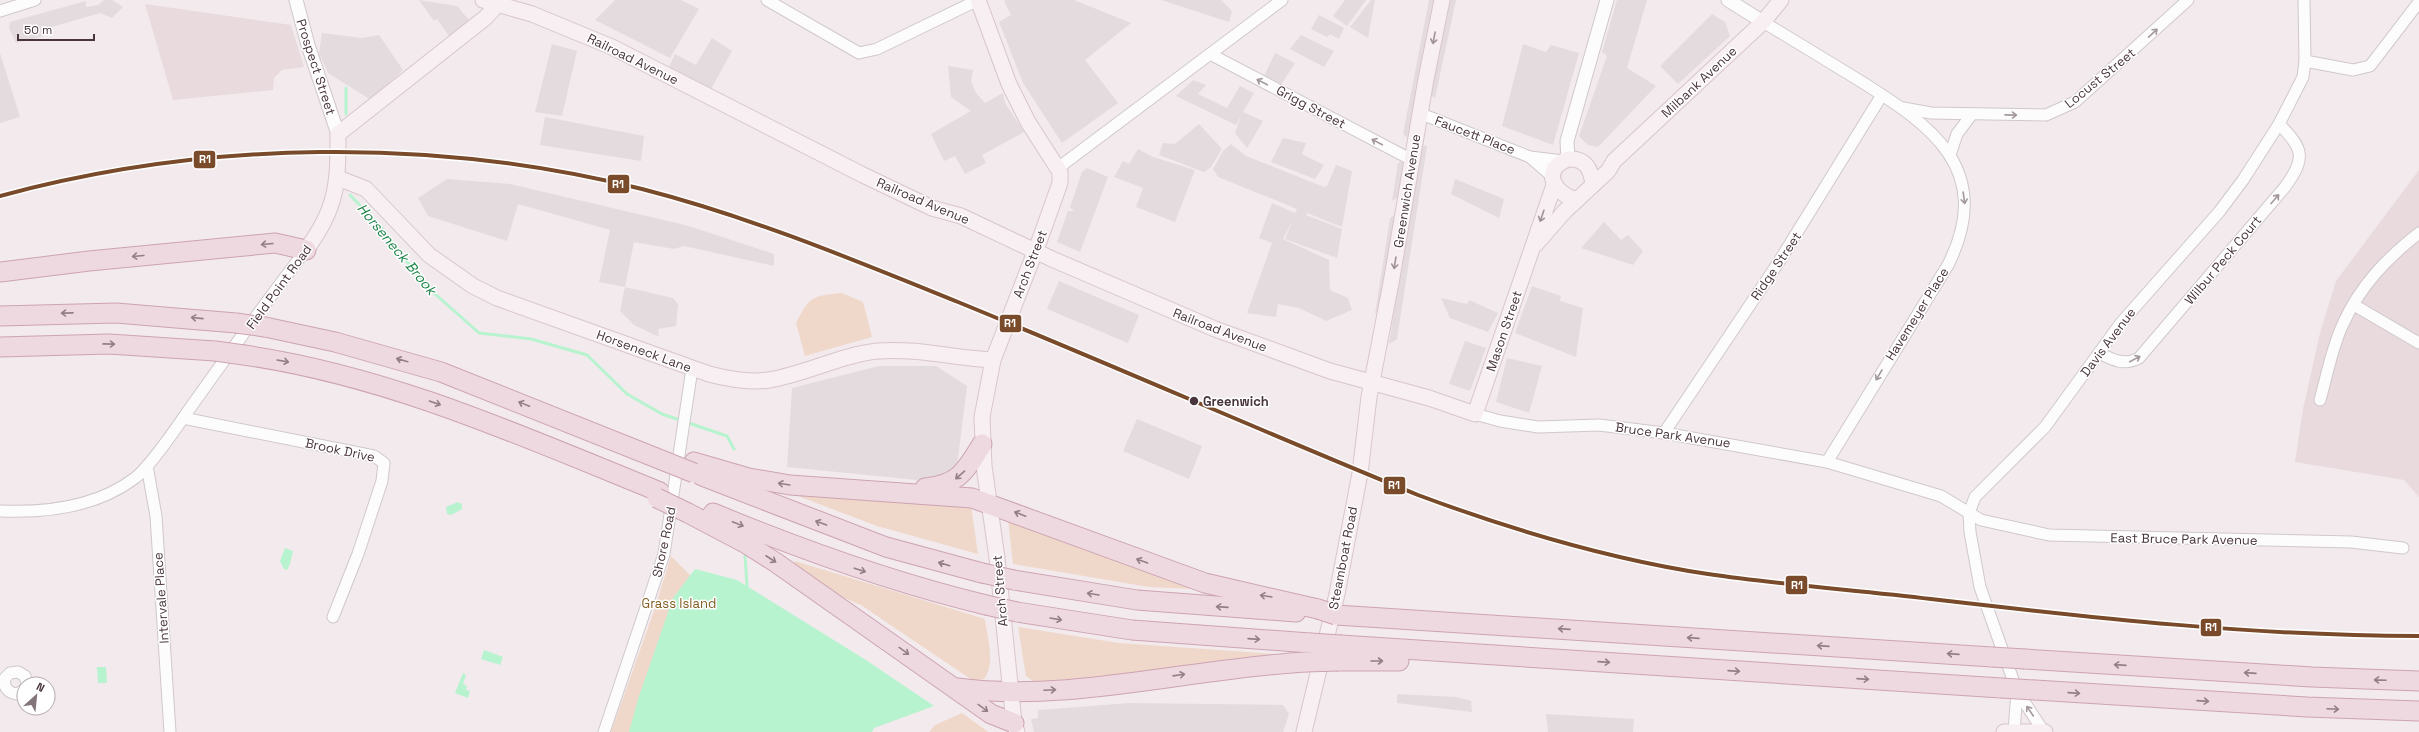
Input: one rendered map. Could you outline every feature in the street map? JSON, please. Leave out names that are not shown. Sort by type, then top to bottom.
[{"type":"highway","points":[[0,272],[96,260],[275,243],[306,250]]},
{"type":"highway","points":[[0,316],[116,313],[236,323],[265,327],[335,342],[406,361],[694,468],[879,544],[982,573],[1014,580],[1144,601],[1317,611]]},
{"type":"highway","points":[[0,347],[109,344],[215,351],[328,371],[399,391],[468,415],[570,456],[689,508],[845,565],[915,587],[1017,612],[1132,630],[1310,643],[1340,653]]},
{"type":"highway","points":[[865,491],[914,489],[946,484],[963,473],[982,444]]},
{"type":"highway","points":[[694,468],[809,488],[964,496],[990,503],[1205,583],[1317,611],[1342,615],[2312,677],[2419,681]]},
{"type":"highway","points":[[689,508],[761,552],[991,714],[1015,728]]},
{"type":"highway","points":[[955,688],[976,691],[1075,689],[1220,669],[1306,662],[1340,653],[1573,660],[2018,690],[2307,707],[2419,711]]},
{"type":"main road","name":"Railroad Avenue","points":[[483,0],[500,2],[612,47],[863,175],[932,208],[961,216],[1035,251],[1215,329],[1330,371],[1372,383]]},
{"type":"main road","points":[[978,0],[1009,84],[1028,122],[1058,168]]},
{"type":"main road","name":"Greenwich Avenue","points":[[1372,383],[1420,113],[1442,0]]},
{"type":"main road","name":"Milbank Avenue","points":[[1593,185],[1608,171],[1614,161],[1764,22],[1781,0]]},
{"type":"main road","points":[[338,134],[485,18],[500,2]]},
{"type":"main road","name":"Field Point Road","points":[[306,250],[325,220],[338,178],[338,134]]},
{"type":"main road","points":[[1566,160],[1584,162],[1614,161]]},
{"type":"main road","name":"Mason Street","points":[[1475,414],[1533,248],[1553,181],[1555,169],[1566,160]]},
{"type":"main road","points":[[1584,162],[1589,168],[1593,185]]},
{"type":"main road","name":"Arch Street","points":[[1015,728],[982,444],[983,403],[993,360],[1060,183],[1060,172],[1058,168]]},
{"type":"main road","name":"Horseneck Lane","points":[[338,178],[366,189],[429,255],[473,286],[497,298],[692,369],[720,377],[752,381],[789,376],[830,362],[877,351],[912,350],[970,359],[993,360]]},
{"type":"main road","points":[[1553,181],[1558,191],[1566,197],[1577,200]]},
{"type":"main road","name":"Mason Street","points":[[1533,248],[1556,221],[1593,185]]},
{"type":"main road","name":"Bruce Park Avenue","points":[[1372,383],[1475,414]]},
{"type":"main road","name":"Steamboat Road","points":[[1304,732],[1317,684],[1346,549],[1360,473],[1372,383]]},
{"type":"main road","name":"Davis Avenue","points":[[2011,732],[2044,732]]},
{"type":"street","points":[[0,10],[35,0]]},
{"type":"street","name":"Prospect Street","points":[[296,0],[308,45],[338,134]]},
{"type":"street","points":[[766,0],[859,53],[877,49],[978,0]]},
{"type":"street","points":[[1058,168],[1282,0]]},
{"type":"street","points":[[1566,160],[1567,141],[1607,0]]},
{"type":"street","name":"Havemeyer Place","points":[[1728,0],[1900,107],[1933,134],[1952,158],[1962,186],[1965,203],[1965,217],[1956,249],[1827,462]]},
{"type":"street","name":"Locust Street","points":[[1900,107],[1931,113],[2046,115],[2075,102],[2188,0]]},
{"type":"street","name":"Davis Avenue","points":[[2044,732],[2018,690],[1980,587],[1970,532],[1969,513],[1975,497],[2045,427],[2099,353],[2146,293],[2219,212],[2243,180],[2279,124],[2300,84],[2305,61],[2304,0]]},
{"type":"street","points":[[2305,61],[2353,70],[2370,66],[2419,2]]},
{"type":"street","name":"Grigg Street","points":[[1210,54],[1412,160]]},
{"type":"street","name":"Ridge Street","points":[[1664,433],[1780,260],[1882,95]]},
{"type":"street","name":"Faucett Place","points":[[1420,113],[1530,157],[1566,160]]},
{"type":"street","points":[[1952,158],[1957,134],[1972,114]]},
{"type":"street","name":"Wilbur Peck Court","points":[[2099,353],[2124,363],[2132,362],[2139,358],[2285,187],[2297,170],[2300,150],[2294,138],[2279,124]]},
{"type":"street","name":"Faucett Place","points":[[1530,157],[1553,181]]},
{"type":"street","points":[[2320,400],[2343,324],[2354,305],[2372,275],[2419,233]]},
{"type":"street","name":"Field Point Road","points":[[0,511],[38,512],[76,505],[99,497],[136,477],[147,466],[183,418],[306,250]]},
{"type":"street","points":[[2354,305],[2419,343]]},
{"type":"street","name":"Shore Road","points":[[604,732],[664,554],[692,369]]},
{"type":"street","name":"Bruce Park Avenue","points":[[1475,414],[1500,421],[1538,427],[1599,424],[1664,433],[1827,462],[1934,493],[1953,502],[1969,513]]},
{"type":"street","name":"Brook Drive","points":[[183,418],[374,456],[384,463],[382,481],[361,547],[334,617]]},
{"type":"street","name":"Intervale Place","points":[[147,466],[156,516],[170,732]]},
{"type":"street","name":"East Bruce Park Avenue","points":[[1969,513],[1980,520],[2056,535],[2351,542],[2403,548]]},
{"type":"street","points":[[16,693],[13,694],[2,686],[5,678],[14,671],[25,676]]},
{"type":"street","name":"Davis Avenue","points":[[2011,732],[2018,690]]},
{"type":"shaded area","points":[[104,0],[112,0],[123,7],[112,18],[100,13],[45,29],[49,35],[16,43],[9,28],[10,22],[86,1],[86,7],[98,5]]},
{"type":"shaded area","points":[[419,0],[457,6],[469,20],[450,37],[437,19],[434,21]]},
{"type":"shaded area","points":[[615,0],[681,0],[699,9],[670,58],[595,20]]},
{"type":"shaded area","points":[[1074,0],[1131,23],[1085,60],[1118,103],[1062,143],[1023,83],[999,22],[1011,15],[1004,1]]},
{"type":"shaded area","points":[[1161,0],[1221,0],[1232,11],[1229,22]]},
{"type":"shaded area","points":[[1345,0],[1366,0],[1347,26],[1333,16]]},
{"type":"shaded area","points":[[1371,0],[1375,0],[1368,38],[1350,27]]},
{"type":"shaded area","points":[[1429,0],[1437,0],[1411,133],[1406,137],[1403,134]]},
{"type":"shaded area","points":[[1448,0],[1456,0],[1435,98],[1427,93]]},
{"type":"shaded area","points":[[1617,0],[1647,0],[1627,68],[1656,86],[1598,147],[1588,145],[1579,136],[1607,56],[1602,52]]},
{"type":"shaded area","points":[[145,4],[291,25],[304,67],[282,70],[274,78],[273,90],[173,100]]},
{"type":"shaded area","points":[[1712,14],[1725,22],[1730,36],[1678,84],[1660,66]]},
{"type":"shaded area","points":[[1319,15],[1344,28],[1339,39],[1330,34],[1327,37],[1311,29]]},
{"type":"shaded area","points":[[322,33],[362,38],[379,35],[403,70],[371,100],[328,73],[319,53]]},
{"type":"shaded area","points":[[1301,35],[1334,51],[1324,67],[1290,49]]},
{"type":"shaded area","points":[[712,38],[732,51],[711,89],[669,67],[675,54],[696,65]]},
{"type":"shaded area","points":[[552,44],[577,51],[562,116],[535,112]]},
{"type":"shaded area","points":[[1523,44],[1546,52],[1551,45],[1579,53],[1553,145],[1502,126]]},
{"type":"shaded area","points":[[0,53],[20,117],[0,123]]},
{"type":"shaded area","points":[[1275,53],[1295,63],[1281,85],[1264,76]]},
{"type":"shaded area","points":[[948,66],[973,70],[971,81],[976,93],[985,103],[1003,93],[1005,103],[1024,132],[982,155],[986,163],[965,174],[955,156],[944,161],[931,134],[971,111],[951,97]]},
{"type":"shaded area","points":[[1193,80],[1206,85],[1198,94],[1227,108],[1240,86],[1254,93],[1243,112],[1263,121],[1247,148],[1235,133],[1241,116],[1236,125],[1176,96]]},
{"type":"shaded area","points":[[545,117],[644,136],[641,161],[540,145]]},
{"type":"shaded area","points":[[1199,124],[1222,149],[1211,167],[1204,172],[1159,155],[1163,143],[1175,144]]},
{"type":"shaded area","points":[[1283,138],[1306,143],[1302,154],[1324,165],[1315,179],[1271,162]]},
{"type":"shaded area","points":[[1231,144],[1246,156],[1324,187],[1327,186],[1336,165],[1352,171],[1342,227],[1307,213],[1306,215],[1342,229],[1337,258],[1285,239],[1293,220],[1283,239],[1329,260],[1330,290],[1348,298],[1352,310],[1326,321],[1299,308],[1278,304],[1276,317],[1247,313],[1272,243],[1259,238],[1272,203],[1295,213],[1297,209],[1218,177],[1213,169],[1223,151]]},
{"type":"shaded area","points":[[1420,145],[1427,146],[1397,339],[1389,344]]},
{"type":"shaded area","points":[[1138,149],[1153,157],[1195,170],[1175,222],[1136,207],[1143,188],[1114,177],[1123,161],[1129,164]]},
{"type":"shaded area","points":[[1405,160],[1399,196],[1392,201],[1398,163]]},
{"type":"shaded area","points":[[1087,168],[1108,177],[1080,252],[1057,242],[1068,211],[1074,211],[1070,207],[1082,172]]},
{"type":"shaded area","points":[[2419,170],[2419,497],[2404,480],[2295,462],[2303,409],[2320,333],[2336,281]]},
{"type":"shaded area","points":[[447,179],[510,184],[689,226],[774,254],[774,266],[684,246],[674,249],[634,242],[625,287],[599,282],[610,230],[518,204],[507,241],[428,216],[418,198]]},
{"type":"shaded area","points":[[1455,179],[1504,199],[1499,218],[1451,194]]},
{"type":"shaded area","points":[[1397,213],[1381,309],[1375,314],[1390,218]]},
{"type":"shaded area","points":[[1604,222],[1621,240],[1628,235],[1643,251],[1633,265],[1581,248]]},
{"type":"shaded area","points":[[1059,281],[1139,315],[1128,343],[1047,309]]},
{"type":"shaded area","points":[[1532,286],[1561,296],[1560,301],[1583,308],[1576,357],[1515,333]]},
{"type":"shaded area","points":[[625,287],[673,298],[678,304],[676,326],[658,329],[659,337],[634,325],[620,311]]},
{"type":"shaded area","points":[[1441,298],[1467,304],[1469,300],[1498,313],[1488,332],[1450,318]]},
{"type":"shaded area","points":[[1465,341],[1486,348],[1470,391],[1449,384]]},
{"type":"shaded area","points":[[1507,358],[1542,366],[1529,413],[1496,402]]},
{"type":"shaded area","points":[[879,366],[936,366],[967,386],[957,466],[941,475],[917,480],[787,467],[792,388]]},
{"type":"shaded area","points":[[1137,419],[1202,446],[1189,479],[1123,451]]},
{"type":"shaded area","points":[[458,502],[462,504],[462,509],[451,515],[447,514],[446,507]]},
{"type":"shaded area","points":[[285,548],[293,551],[287,570],[284,569],[280,561]]},
{"type":"shaded area","points":[[695,569],[737,580],[866,660],[934,706],[874,728],[872,732],[629,732],[638,699],[673,598]]},
{"type":"shaded area","points":[[484,650],[503,657],[500,665],[481,659]]},
{"type":"shaded area","points":[[97,667],[106,667],[107,683],[98,683]]},
{"type":"shaded area","points":[[463,673],[466,675],[463,684],[467,686],[466,690],[470,691],[468,698],[455,693]]},
{"type":"shaded area","points":[[1397,694],[1456,697],[1471,701],[1472,712],[1397,703]]},
{"type":"shaded area","points":[[1130,703],[1283,705],[1289,714],[1283,732],[1034,732],[1031,719],[1038,718],[1038,710]]},
{"type":"shaded area","points":[[1546,714],[1634,719],[1633,732],[1548,732]]},
{"type":"green space","points":[[842,293],[863,302],[872,337],[805,356],[796,323],[805,307],[809,302],[818,297]]},
{"type":"green space","points":[[782,490],[971,505],[978,554],[877,526]]},
{"type":"green space","points":[[1008,519],[1192,589],[1149,587],[1013,564]]},
{"type":"green space","name":"Grass Island","points":[[671,556],[695,580],[641,732],[611,732],[654,611]]},
{"type":"green space","points":[[795,561],[985,619],[990,650],[990,666],[988,673],[984,679],[972,680],[861,605],[833,593],[793,567]]},
{"type":"green space","points":[[1018,627],[1119,643],[1276,654],[1275,657],[1036,683],[1026,676]]},
{"type":"green space","points":[[962,713],[988,732],[929,732],[935,725]]},
{"type":"waterway","name":"Horseneck Brook","points":[[346,88],[346,114]]},
{"type":"waterway","name":"Horseneck Brook","points":[[350,195],[380,226],[425,285],[479,333],[531,339],[587,355],[627,394],[662,414],[727,436],[734,449]]},
{"type":"waterway","name":"Horseneck Brook","points":[[745,555],[747,586]]},
{"type":"transit line","name":"R1","points":[[0,196],[78,177],[158,164],[239,155],[321,152],[402,154],[483,160],[563,172],[642,189],[683,200],[802,240],[1016,326],[1418,495],[1489,520],[1598,552],[1671,568],[1736,578],[2053,613],[2175,625],[2296,633],[2419,636]]},
{"type":"place","name":"Greenwich","points":[[1194,401]]}]
